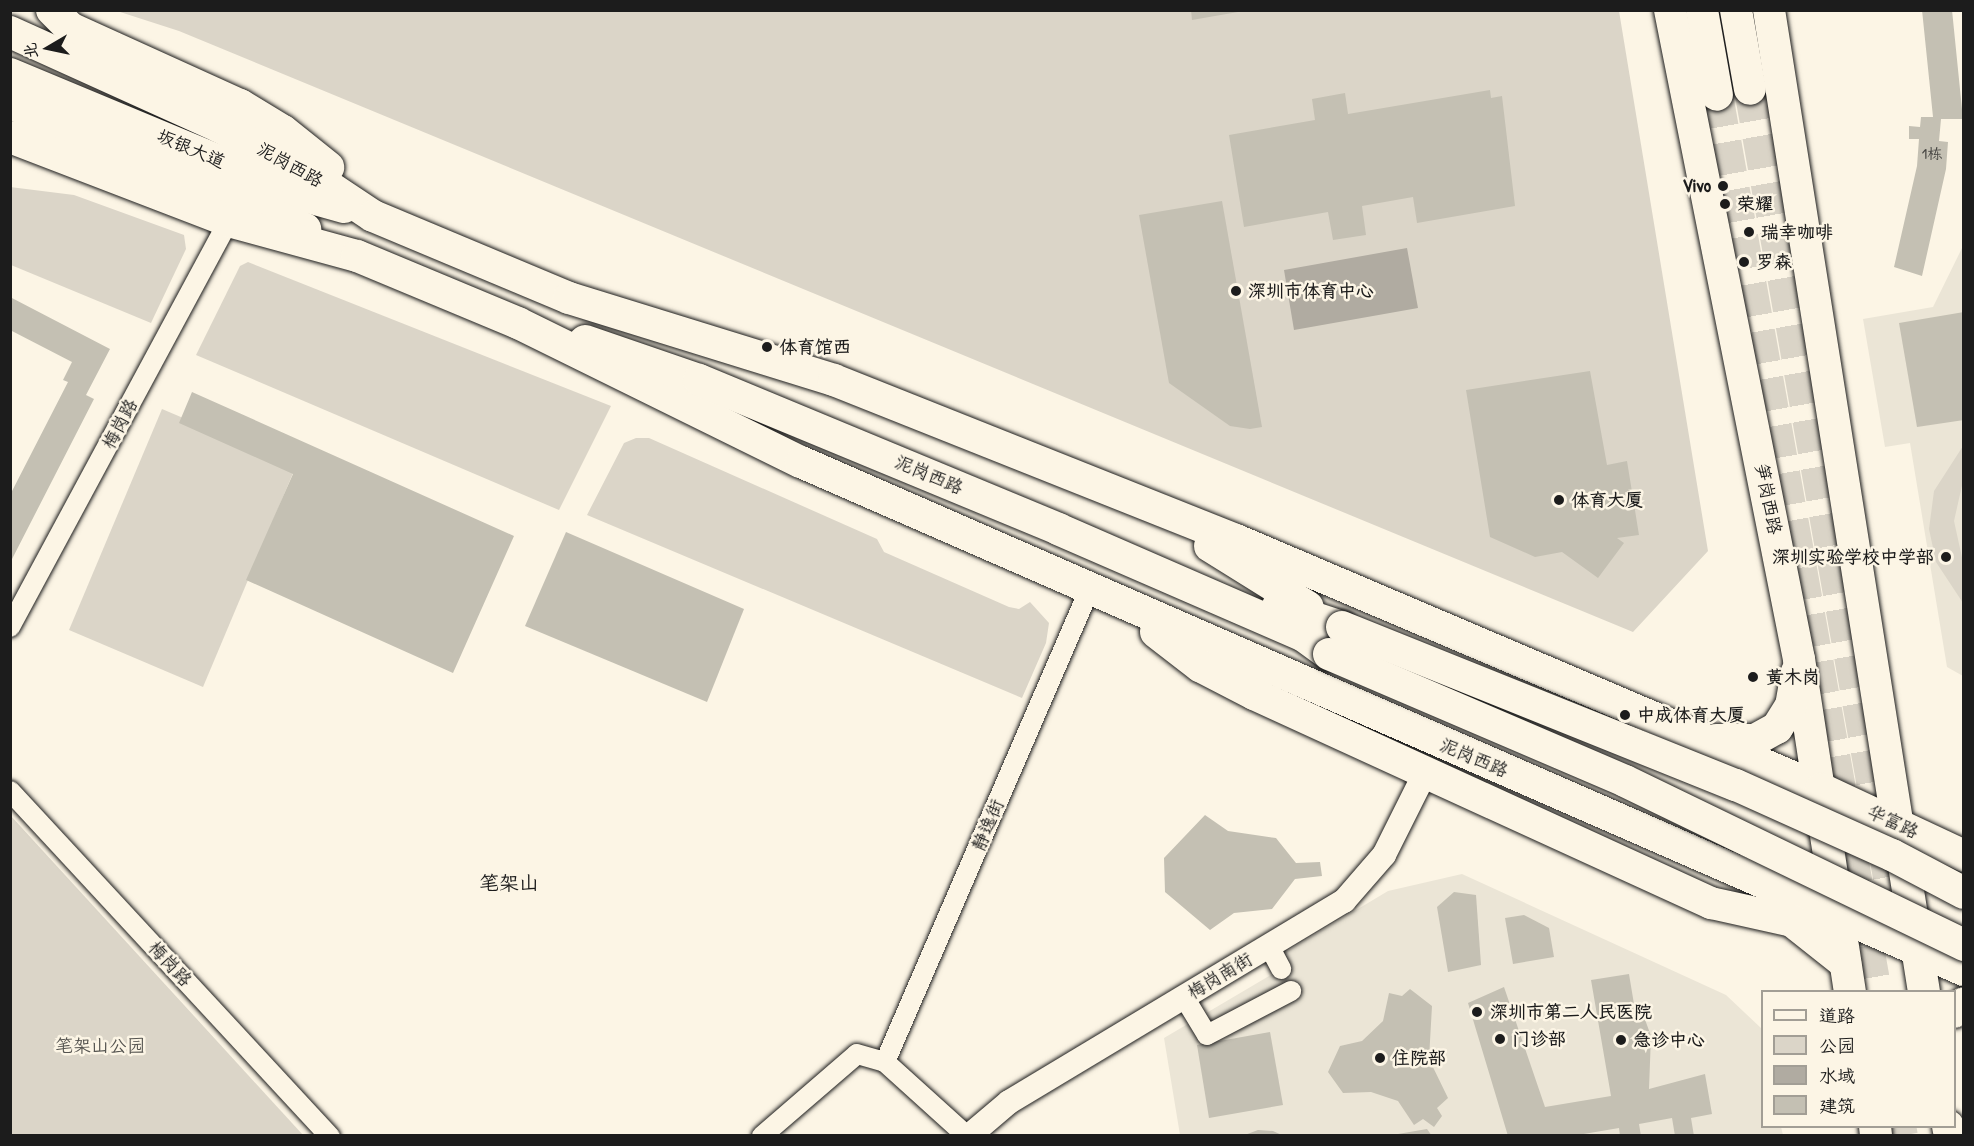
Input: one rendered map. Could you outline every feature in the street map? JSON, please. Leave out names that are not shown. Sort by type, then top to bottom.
[{"type":"main road","points":[[37,10],[56,37],[109,76]]},
{"type":"main road","points":[[52,10],[70,28],[283,130],[336,173],[373,216]]},
{"type":"main road","name":"笋岗西路","points":[[1670,10],[1799,659],[1821,789],[1848,977]]},
{"type":"main road","points":[[1702,10],[1717,95]]},
{"type":"main road","points":[[1736,10],[1750,90]]},
{"type":"main road","points":[[1769,10],[1897,840],[1924,990]]},
{"type":"main road","name":"泥岗西路","points":[[10,32],[109,76],[307,172],[373,216],[568,298],[653,344],[1200,574],[1342,627],[1736,785],[1897,840]]},
{"type":"main road","name":"坂银大道","points":[[13,82],[298,194],[373,216]]},
{"type":"main road","name":"坂银大道","points":[[13,82],[179,172],[357,256]]},
{"type":"main road","name":"泥岗西路","points":[[10,137],[229,221],[357,256],[518,323],[801,462],[1838,914]]},
{"type":"main road","name":"泥岗西路","points":[[568,298],[834,380],[1153,511],[1236,540],[1821,789]]},
{"type":"main road","name":"泥岗西路","points":[[518,323],[624,351],[699,380],[1152,569],[1304,636],[1329,654]]},
{"type":"main road","name":"泥岗西路","points":[[1153,511],[1342,627]]},
{"type":"main road","points":[[1101,593],[1200,666],[1425,773],[1711,903],[1792,921],[1848,977]]},
{"type":"main road","name":"泥岗西路","points":[[1101,593],[1329,654],[1625,781],[1964,945]]},
{"type":"main road","points":[[1706,740],[1755,740],[1777,728],[1791,706],[1799,659]]},
{"type":"main road","name":"华富路","points":[[1821,789],[1897,840],[1964,893]]},
{"type":"main road","name":"华富路","points":[[1897,840],[1964,856]]},
{"type":"main road","points":[[1838,914],[1964,970]]},
{"type":"street","name":"梅岗路","points":[[10,627],[229,221]]},
{"type":"street","name":"静逸街","points":[[885,1062],[1101,593]]},
{"type":"street","name":"梅岗南街","points":[[968,1136],[1009,1102],[1184,998],[1359,888],[1384,855],[1425,773]]},
{"type":"street","name":"梅岗路","points":[[10,791],[330,1136]]},
{"type":"street","points":[[1269,946],[1281,969]]},
{"type":"street","points":[[1184,998],[1207,1035],[1291,991]]},
{"type":"street","points":[[762,1136],[837,1065],[857,1054],[885,1062],[968,1136]]},
{"type":"shaded area","name":"深圳实验学校中学部","points":[[1963,246],[1963,676],[1947,667],[1910,443],[1885,447],[1863,319],[1933,307]]},
{"type":"shaded area","name":"深圳市第二人民医院","points":[[1462,874],[1726,995],[1761,1028],[1761,1128],[1781,1128],[1783,1135],[1180,1135],[1164,1038],[1281,969],[1286,952],[1388,891]]},
{"type":"green space","name":"深圳市体育中心","points":[[117,11],[1619,11],[1708,551],[1633,632],[179,31]]},
{"type":"green space","points":[[10,187],[74,195],[184,235],[186,249],[151,323],[11,265]]},
{"type":"green space","points":[[248,262],[611,406],[559,510],[196,355],[240,266]]},
{"type":"green space","points":[[162,409],[296,466],[203,687],[69,630]]},
{"type":"green space","points":[[636,438],[649,438],[877,539],[884,552],[1009,607],[1019,609],[1030,602],[1049,623],[1046,643],[1022,698],[587,515],[624,443]]},
{"type":"green space","points":[[1963,446],[1963,481],[1954,521],[1963,562],[1963,603],[1936,562],[1929,529],[1934,491]]},
{"type":"green space","name":"笔架山公园","points":[[11,816],[303,1135],[11,1135]]},
{"type":"water","points":[[1407,248],[1418,308],[1294,330],[1284,270]]},
{"type":"building","points":[[1191,10],[1238,10],[1238,12],[1192,20]]},
{"type":"building","points":[[1922,10],[1952,10],[1963,119],[1941,119],[1939,141],[1948,142],[1946,169],[1922,276],[1894,267],[1917,166],[1919,139],[1909,139],[1909,126],[1920,127],[1921,117],[1933,117]]},
{"type":"building","points":[[1490,90],[1491,98],[1502,96],[1515,206],[1417,223],[1413,197],[1362,206],[1366,235],[1333,240],[1328,212],[1244,227],[1229,135],[1315,120],[1312,99],[1345,93],[1348,114]]},
{"type":"building","points":[[1222,201],[1262,427],[1250,429],[1230,426],[1169,383],[1139,215]]},
{"type":"building","points":[[10,297],[110,349],[86,395],[94,399],[10,563],[10,495],[68,382],[63,380],[72,362],[10,330]]},
{"type":"building","points":[[1964,312],[1964,420],[1917,427],[1899,323]]},
{"type":"building","name":"体育大厦","points":[[1590,371],[1607,465],[1627,461],[1639,535],[1617,538],[1624,543],[1598,578],[1562,552],[1535,557],[1490,537],[1466,390]]},
{"type":"building","points":[[192,392],[514,536],[453,673],[246,580],[293,474],[179,423]]},
{"type":"building","points":[[566,532],[744,609],[707,702],[525,626]]},
{"type":"building","points":[[1205,815],[1228,831],[1276,838],[1296,863],[1320,862],[1322,876],[1295,879],[1272,909],[1234,913],[1210,930],[1165,892],[1164,858]]},
{"type":"building","points":[[1454,892],[1476,895],[1481,965],[1448,972],[1437,907]]},
{"type":"building","points":[[1524,915],[1549,928],[1554,957],[1513,964],[1505,918]]},
{"type":"building","name":"门诊部","points":[[1629,974],[1634,1004],[1639,1003],[1651,1036],[1649,1089],[1705,1074],[1712,1114],[1691,1118],[1694,1136],[1675,1136],[1672,1118],[1639,1124],[1641,1136],[1620,1136],[1619,1128],[1572,1136],[1508,1136],[1468,1003],[1504,987],[1545,1107],[1611,1096],[1591,980]]},
{"type":"building","name":"住院部","points":[[1410,989],[1432,1006],[1429,1059],[1448,1098],[1437,1108],[1442,1116],[1434,1127],[1423,1119],[1414,1125],[1398,1101],[1371,1092],[1343,1093],[1328,1072],[1340,1046],[1362,1041],[1383,1021],[1389,993],[1402,996]]},
{"type":"building","points":[[1270,1032],[1283,1105],[1209,1118],[1197,1045]]},
{"type":"building","points":[[1427,1129],[1432,1136],[1398,1136],[1398,1134]]},
{"type":"building","points":[[1258,1130],[1273,1131],[1284,1136],[1242,1136]]},
{"type":"tunnel","points":[[1750,89],[1899,934]]},
{"type":"tunnel","points":[[1717,95],[1876,990]]},
{"type":"tunnel","points":[[1900,1128],[1902,1136]]},
{"type":"place","name":"Vivo","points":[[1723,186]]},
{"type":"place","name":"荣耀","points":[[1725,204]]},
{"type":"place","name":"瑞幸咖啡","points":[[1749,232]]},
{"type":"place","name":"罗森","points":[[1744,262]]},
{"type":"place","name":"深圳市体育中心","points":[[1236,291]]},
{"type":"place","name":"体育馆西","points":[[767,347]]},
{"type":"place","name":"体育大厦","points":[[1559,500]]},
{"type":"place","name":"深圳实验学校中学部","points":[[1946,557]]},
{"type":"place","name":"黄木岗","points":[[1753,677]]},
{"type":"place","name":"中成体育大厦","points":[[1625,715]]},
{"type":"place","name":"深圳市第二人民医院","points":[[1477,1012]]},
{"type":"place","name":"门诊部","points":[[1500,1039]]},
{"type":"place","name":"急诊中心","points":[[1621,1040]]},
{"type":"place","name":"住院部","points":[[1380,1058]]},
{"type":"district","name":"笔架山","points":[[509,882]]}]
